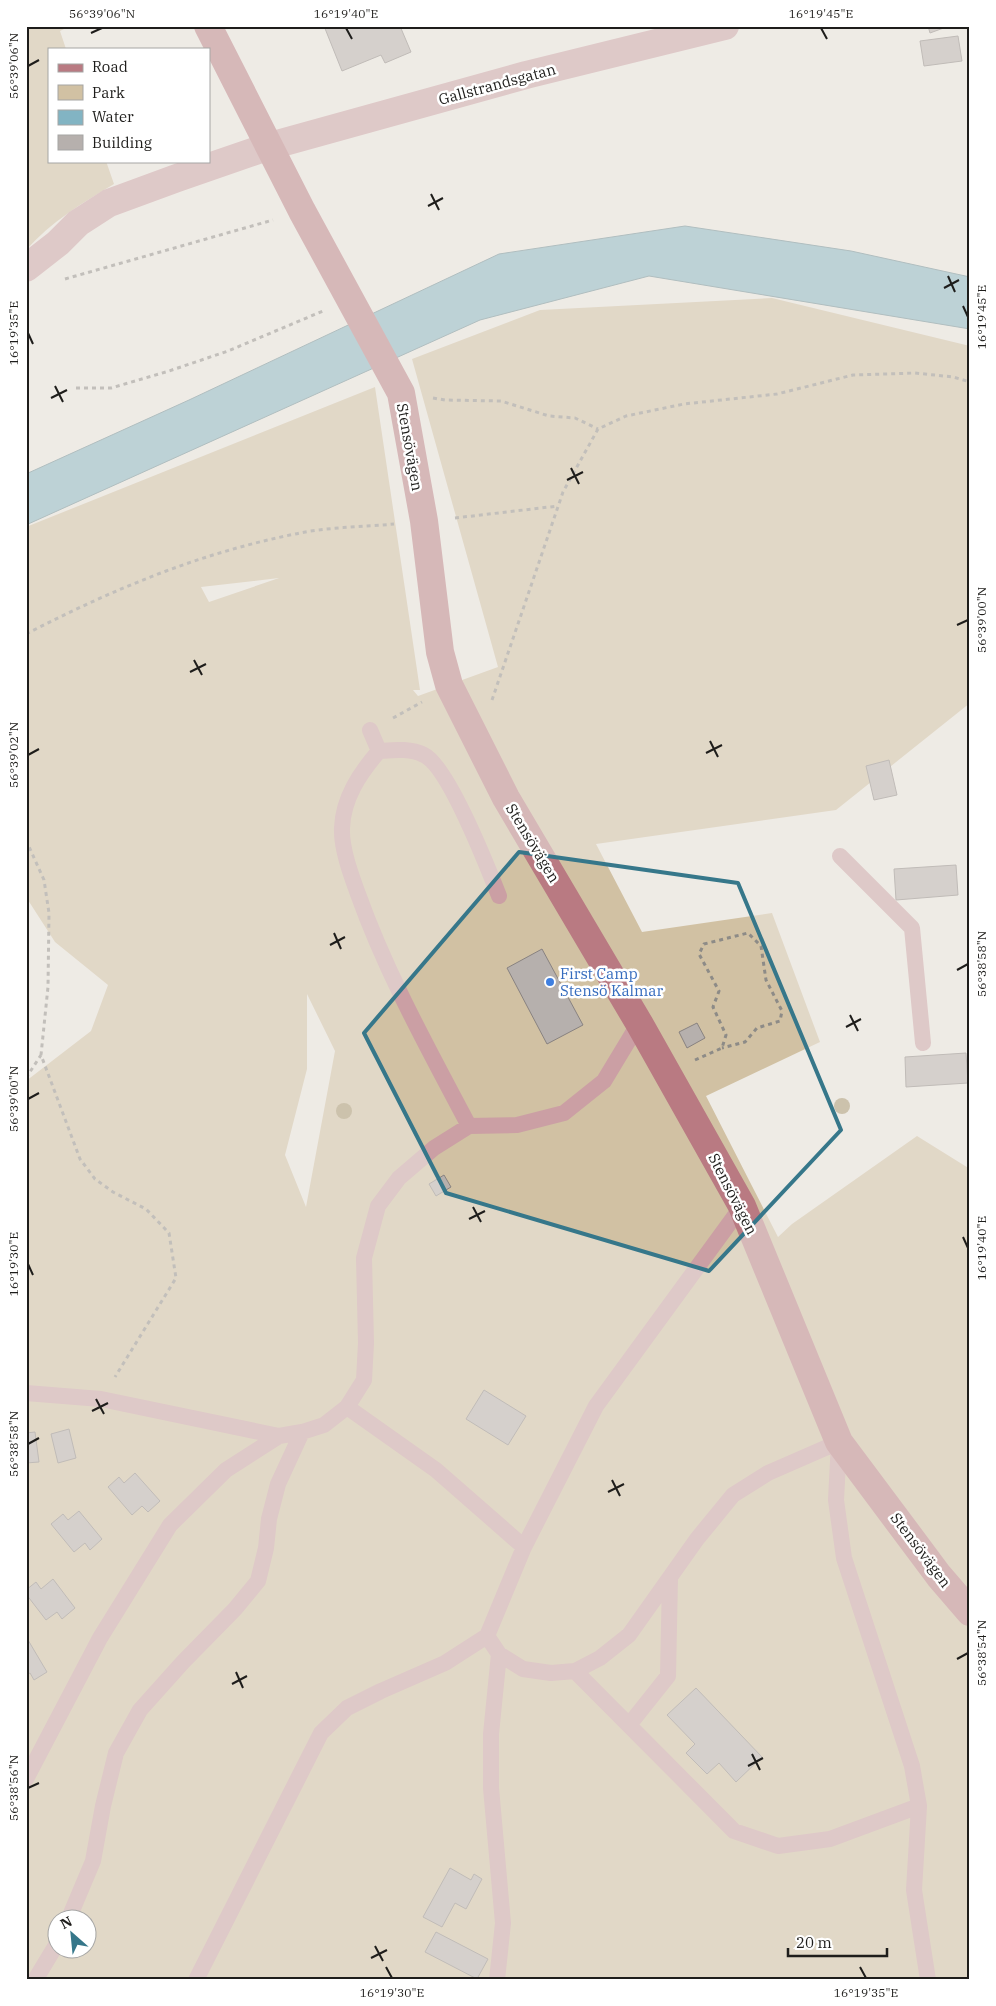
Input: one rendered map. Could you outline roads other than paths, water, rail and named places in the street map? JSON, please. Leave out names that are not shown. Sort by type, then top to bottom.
[{"type":"street","name":"Stensövägen","points":[[208,26],[302,211],[400,393],[406,417],[424,522],[440,652],[449,684],[506,798],[639,1023],[742,1206],[839,1442],[939,1576],[970,1612]]},
{"type":"street","name":"Gallstrandsgatan","points":[[26,268],[58,243],[78,223],[109,203],[270,146],[526,76],[720,27]]},
{"type":"lane","points":[[370,730],[379,751]]},
{"type":"lane","points":[[469,1126],[371,931],[349,868],[342,828],[347,801],[362,770],[379,751],[402,749],[425,755],[441,771],[477,840],[499,896]]},
{"type":"lane","points":[[840,856],[912,928],[923,1043]]},
{"type":"lane","points":[[26,1393],[100,1399],[279,1436],[302,1432],[324,1425],[347,1407],[364,1380],[366,1344],[364,1258],[378,1206],[399,1178],[434,1148],[469,1126],[517,1125],[564,1113],[604,1081],[639,1023]]},
{"type":"lane","points":[[196,1980],[321,1733],[347,1708],[380,1691],[446,1663],[487,1636],[524,1547],[596,1406],[742,1206]]},
{"type":"lane","points":[[347,1407],[436,1470],[524,1547]]},
{"type":"lane","points":[[73,1908],[93,1861],[103,1806],[116,1753],[140,1710],[183,1662],[235,1609],[258,1581],[266,1548],[269,1519],[278,1484],[302,1432]]},
{"type":"lane","points":[[26,1779],[100,1638],[170,1525],[226,1470],[279,1436]]},
{"type":"lane","points":[[487,1636],[499,1654],[523,1668],[551,1673],[575,1671],[600,1658],[629,1635],[697,1539],[733,1495],[768,1473],[839,1442],[836,1500],[844,1558],[912,1766],[919,1806],[914,1890],[928,1980]]},
{"type":"lane","points":[[629,1726],[668,1676],[670,1577]]},
{"type":"lane","points":[[498,1980],[503,1923],[491,1788],[491,1734],[499,1654]]},
{"type":"lane","points":[[575,1671],[734,1831],[778,1846],[830,1839],[919,1806]]},
{"type":"lane","points":[[34,1980],[48,1958]]},
{"type":"water","points":[[685,226],[851,251],[970,277],[970,329],[649,276],[480,320],[26,525],[26,474],[189,400],[499,254]]},
{"type":"place","name":"First Camp Stensö Kalmar","points":[[550,982]]}]
